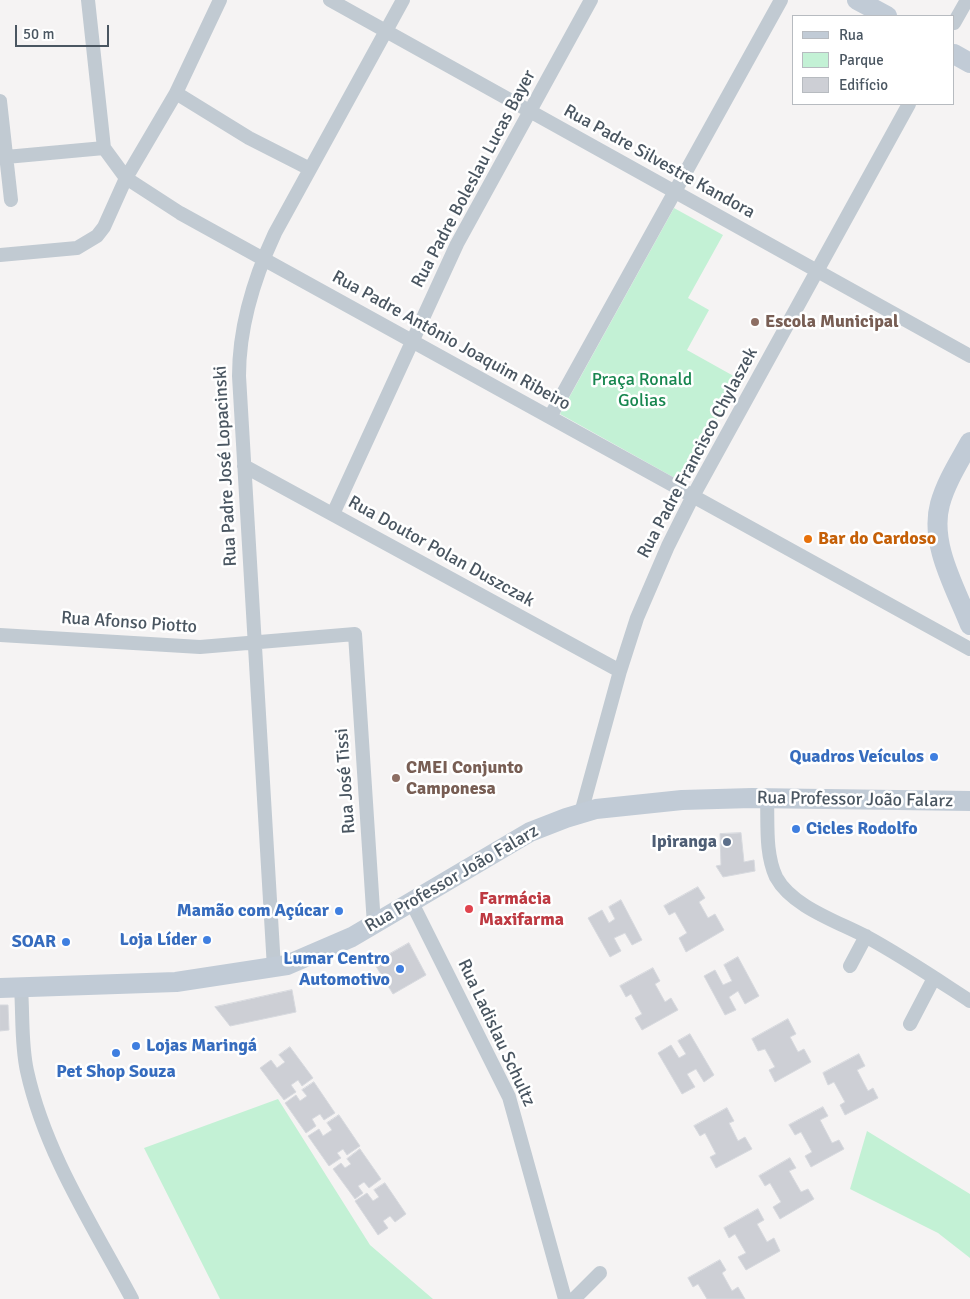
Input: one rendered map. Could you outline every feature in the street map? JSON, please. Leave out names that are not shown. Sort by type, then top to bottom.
[{"type":"main road","points":[[857,0],[884,15]]},
{"type":"main road","points":[[955,55],[970,63]]},
{"type":"main road","points":[[970,442],[946,488],[940,506],[938,524],[944,559],[970,625]]},
{"type":"main road","name":"Rua Professor João Falarz","points":[[0,988],[176,982],[274,968],[313,956],[374,925],[530,832],[582,813],[612,806],[767,798],[970,801]]},
{"type":"street","points":[[88,0],[104,148],[126,178]]},
{"type":"street","points":[[0,255],[66,250],[87,243],[104,227],[126,178],[176,93],[220,0]]},
{"type":"street","name":"Rua Padre Silvestre Kandora","points":[[330,0],[970,356]]},
{"type":"street","name":"Rua Padre José Lopacinski","points":[[274,968],[239,355],[247,309],[263,259],[310,168],[403,0]]},
{"type":"street","name":"Rua Padre Boleslau Lucas Bayer","points":[[333,514],[457,244],[591,0]]},
{"type":"street","points":[[550,417],[781,0]]},
{"type":"street","points":[[955,21],[966,0]]},
{"type":"street","points":[[176,93],[249,138],[310,168]]},
{"type":"street","points":[[0,101],[11,200]]},
{"type":"street","name":"Rua Padre Francisco Chylaszek","points":[[582,813],[620,671],[648,589],[693,496],[908,105]]},
{"type":"street","points":[[6,158],[104,148]]},
{"type":"street","name":"Rua Padre Antônio Joaquim Ribeiro","points":[[126,178],[180,213],[970,648]]},
{"type":"street","name":"Rua Doutor Polan Duszczak","points":[[244,466],[620,671]]},
{"type":"street","name":"Rua Afonso Piotto","points":[[0,635],[194,647],[355,634]]},
{"type":"street","name":"Rua José Tissi","points":[[355,634],[374,925]]},
{"type":"street","points":[[767,798],[770,862],[777,878],[788,892],[819,914],[866,936],[970,1001]]},
{"type":"street","name":"Rua Ladislau Schultz","points":[[412,903],[509,1097],[565,1299]]},
{"type":"street","points":[[850,966],[866,936]]},
{"type":"street","points":[[910,1024],[934,978]]},
{"type":"street","points":[[21,988],[27,1070],[50,1139],[74,1192],[132,1299]]},
{"type":"street","points":[[574,1299],[600,1273]]},
{"type":"green space","name":"Praça Ronald Golias","points":[[674,208],[723,235],[688,298],[709,310],[687,350],[739,379],[682,482],[560,414]]},
{"type":"green space","points":[[278,1099],[370,1245],[433,1299],[220,1299],[144,1148]]},
{"type":"green space","points":[[867,1131],[970,1194],[970,1258],[938,1233],[850,1189]]},
{"type":"building","points":[[741,833],[744,862],[754,860],[755,871],[723,877],[716,866],[721,865],[720,834]]},
{"type":"building","points":[[698,887],[705,898],[699,902],[708,918],[715,914],[724,930],[686,952],[679,938],[687,933],[675,912],[669,915],[664,906]]},
{"type":"building","points":[[621,900],[642,940],[632,945],[625,933],[614,938],[621,951],[610,957],[588,918],[602,910],[609,923],[615,919],[609,907]]},
{"type":"building","name":"Lumar Centro Automotivo","points":[[409,943],[426,975],[393,994],[374,963]]},
{"type":"building","points":[[738,957],[759,996],[745,1004],[738,991],[729,997],[736,1010],[725,1015],[704,976],[715,970],[723,985],[732,981],[724,965]]},
{"type":"building","points":[[653,968],[660,981],[655,984],[665,1002],[671,998],[678,1010],[642,1030],[635,1018],[642,1014],[631,994],[626,997],[620,986]]},
{"type":"building","points":[[292,990],[296,1012],[230,1026],[215,1007]]},
{"type":"building","points":[[0,1005],[8,1005],[9,1030],[0,1031]]},
{"type":"building","points":[[788,1019],[796,1034],[790,1037],[798,1052],[804,1049],[811,1062],[775,1082],[769,1070],[775,1067],[765,1049],[758,1051],[752,1039]]},
{"type":"building","points":[[690,1034],[714,1075],[704,1082],[696,1069],[687,1074],[695,1087],[682,1094],[658,1053],[671,1045],[679,1058],[686,1054],[678,1041]]},
{"type":"building","points":[[290,1047],[313,1078],[302,1086],[298,1080],[291,1085],[296,1092],[284,1100],[260,1068],[271,1060],[277,1068],[285,1062],[279,1055]]},
{"type":"building","points":[[859,1054],[865,1066],[857,1070],[868,1091],[873,1088],[878,1098],[845,1115],[840,1105],[845,1102],[834,1082],[828,1085],[823,1073]]},
{"type":"building","points":[[314,1082],[335,1113],[324,1120],[320,1114],[312,1119],[316,1126],[306,1133],[285,1103],[296,1095],[300,1101],[307,1096],[302,1090]]},
{"type":"building","points":[[823,1107],[828,1116],[820,1120],[832,1143],[839,1140],[844,1149],[811,1167],[805,1156],[812,1152],[801,1132],[795,1135],[789,1125]]},
{"type":"building","points":[[727,1108],[734,1121],[729,1123],[738,1141],[745,1137],[752,1149],[716,1168],[710,1157],[716,1154],[705,1133],[700,1136],[694,1126]]},
{"type":"building","points":[[339,1115],[360,1146],[347,1155],[343,1149],[337,1153],[341,1158],[329,1166],[308,1136],[319,1129],[323,1136],[332,1130],[327,1123]]},
{"type":"building","points":[[360,1149],[381,1179],[369,1188],[364,1182],[358,1186],[363,1193],[355,1199],[333,1169],[341,1163],[345,1168],[351,1164],[347,1159]]},
{"type":"building","points":[[790,1158],[796,1168],[789,1171],[801,1192],[808,1189],[814,1199],[780,1219],[773,1207],[781,1202],[770,1183],[765,1186],[759,1176]]},
{"type":"building","points":[[385,1183],[406,1214],[395,1222],[390,1216],[383,1221],[388,1228],[378,1235],[355,1201],[367,1193],[373,1201],[379,1197],[374,1190]]},
{"type":"building","points":[[758,1209],[764,1220],[757,1224],[767,1242],[774,1238],[780,1251],[746,1270],[738,1257],[746,1253],[735,1234],[729,1238],[724,1228]]},
{"type":"building","points":[[720,1260],[726,1270],[722,1273],[732,1291],[738,1287],[745,1299],[707,1299],[698,1284],[693,1287],[688,1278]]},
{"type":"place","name":"Escola Municipal","points":[[755,322]]},
{"type":"place","name":"Bar do Cardoso","points":[[808,539]]},
{"type":"place","name":"Quadros Veículos","points":[[934,757]]},
{"type":"place","name":"CMEI Conjunto Camponesa","points":[[396,778]]},
{"type":"place","name":"Cicles Rodolfo","points":[[796,829]]},
{"type":"place","name":"Ipiranga","points":[[727,842]]},
{"type":"place","name":"Farmácia Maxifarma","points":[[469,909]]},
{"type":"place","name":"Mamão com Açúcar","points":[[339,911]]},
{"type":"place","name":"Loja Líder","points":[[207,940]]},
{"type":"place","name":"SOAR","points":[[66,942]]},
{"type":"place","name":"Lumar Centro Automotivo","points":[[400,969]]},
{"type":"place","name":"Lojas Maringá","points":[[136,1046]]},
{"type":"place","name":"Pet Shop Souza","points":[[116,1053]]}]
